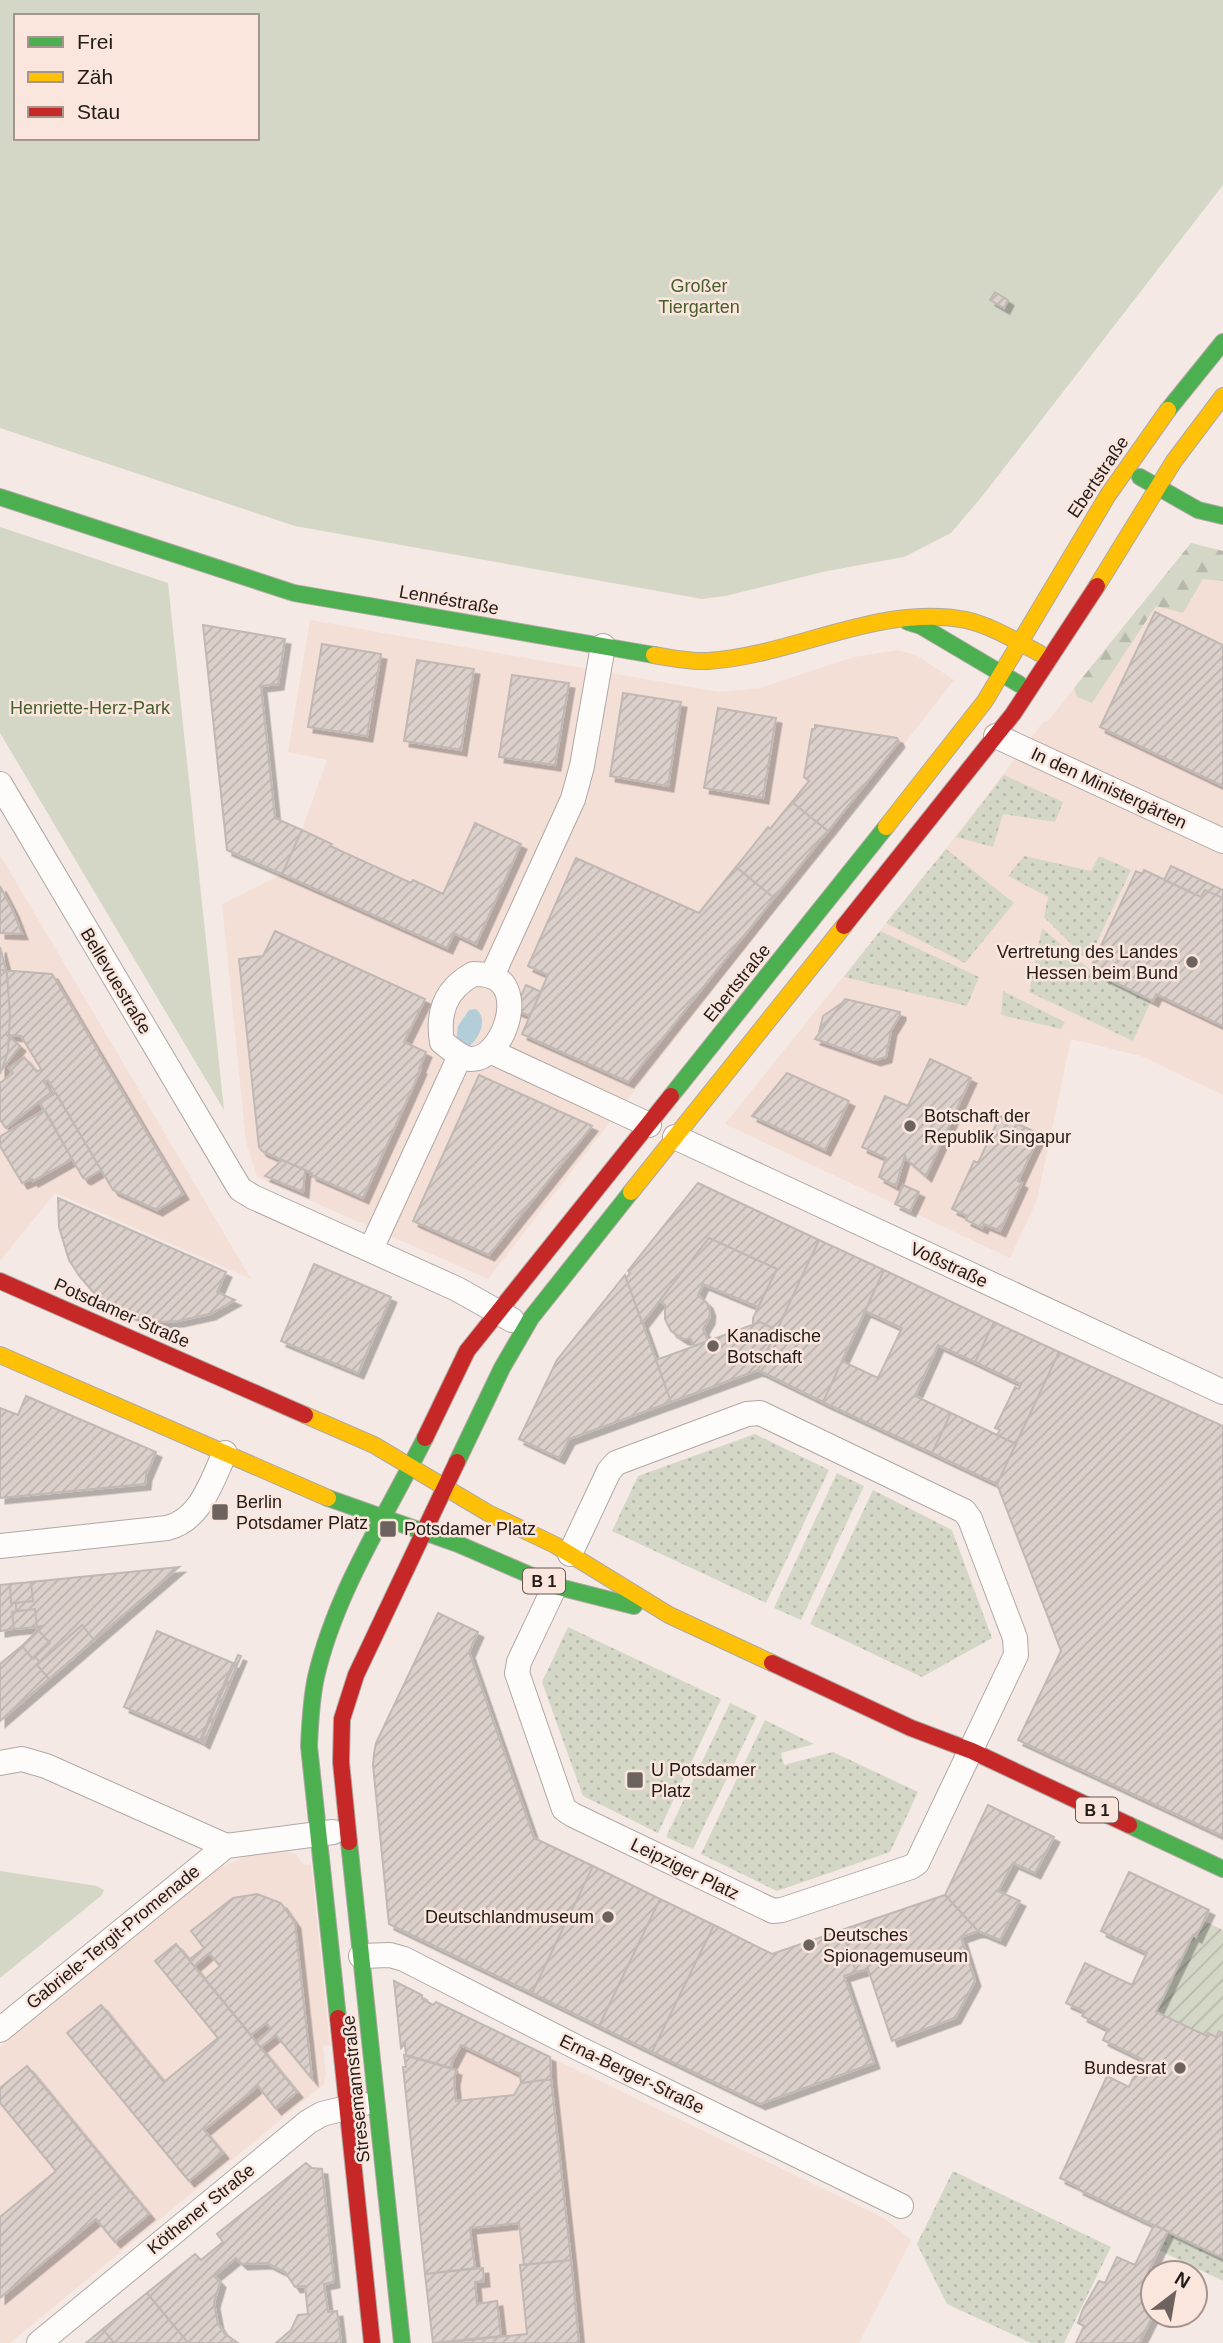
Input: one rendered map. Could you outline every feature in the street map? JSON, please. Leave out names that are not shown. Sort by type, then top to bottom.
[{"type":"main road","name":"Ebertstraße","points":[[498,1312],[969,723],[1126,468],[1223,342]]},
{"type":"main road","points":[[348,1831],[340,1745],[346,1704],[356,1675],[502,1368],[525,1328],[996,736],[1080,616],[1184,446],[1223,396]]},
{"type":"main road","points":[[1126,468],[1198,510],[1223,516]]},
{"type":"main road","name":"Lennéstraße","points":[[0,497],[278,589],[706,662],[902,621],[936,617],[967,621],[990,628],[1019,643]]},
{"type":"main road","points":[[902,621],[921,626],[1029,691]]},
{"type":"main road","points":[[1019,643],[1051,659]]},
{"type":"main road","points":[[649,1125],[675,1137]]},
{"type":"main road","name":"Potsdamer Straße","points":[[0,1281],[374,1445],[411,1466]]},
{"type":"main road","points":[[318,1834],[309,1746],[310,1706],[315,1675],[326,1637],[357,1568],[438,1416],[467,1351],[498,1312]]},
{"type":"main road","name":"B 1","points":[[0,1355],[339,1503],[458,1544],[555,1586],[669,1615]]},
{"type":"main road","name":"B 1","points":[[411,1466],[488,1513],[570,1554],[669,1615],[911,1728],[972,1751],[1223,1869]]},
{"type":"main road","name":"Stresemannstraße","points":[[348,1831],[402,2343]]},
{"type":"main road","name":"Stresemannstraße","points":[[318,1834],[372,2343]]},
{"type":"main road","points":[[358,2213],[388,2209]]},
{"type":"street","points":[[492,976],[573,799],[582,766],[603,646]]},
{"type":"street","name":"In den Ministergärten","points":[[996,736],[1223,841]]},
{"type":"street","name":"Bellevuestraße","points":[[0,784],[240,1188],[253,1197],[371,1249]]},
{"type":"street","points":[[473,974],[492,976],[507,988],[510,1005],[507,1025],[490,1051],[481,1058],[469,1059],[460,1056],[442,1042],[439,1025],[443,1007],[459,982],[473,974]]},
{"type":"street","points":[[490,1051],[649,1125]]},
{"type":"street","points":[[460,1056],[371,1249],[457,1289],[525,1328]]},
{"type":"street","name":"Voßstraße","points":[[675,1137],[1223,1392]]},
{"type":"street","name":"Leipziger Platz","points":[[555,1586],[517,1673],[564,1809],[766,1909],[782,1910],[917,1863],[1015,1660],[1015,1638],[970,1519],[957,1506],[765,1415],[751,1413],[616,1463],[609,1471],[570,1554]]},
{"type":"street","points":[[0,1546],[167,1528],[180,1524],[200,1505],[225,1453]]},
{"type":"street","points":[[11,1761],[49,1767],[226,1846],[348,1831]]},
{"type":"street","name":"Gabriele-Tergit-Promenade","points":[[0,2030],[226,1846]]},
{"type":"street","name":"Erna-Berger-Straße","points":[[361,1956],[390,1955],[404,1959],[901,2206]]},
{"type":"street","name":"Köthener Straße","points":[[39,2343],[308,2122],[346,2106],[377,2102]]},
{"type":"shaded area","points":[[1191,543],[1223,551],[1223,1095],[1141,1056],[1071,1039],[1037,1200],[1010,1258],[725,1124],[951,842],[1044,721],[1047,722]]},
{"type":"shaded area","points":[[310,620],[719,692],[760,688],[854,657],[898,650],[916,655],[954,680],[488,1279],[257,1177],[246,1142],[222,904],[282,874],[302,830],[327,760],[288,752]]},
{"type":"shaded area","points":[[0,855],[251,1279],[55,1193],[0,1261]]},
{"type":"shaded area","points":[[285,1851],[296,1854],[303,1865],[311,1864],[330,2045],[323,2046],[326,2074],[324,2084],[10,2343],[0,2343],[0,2047],[220,1867],[247,1856]]},
{"type":"shaded area","points":[[394,1981],[422,1995],[422,1999],[433,2005],[436,2002],[884,2218],[911,2240],[859,2343],[433,2343],[403,2067],[406,2066],[405,2045]]},
{"type":"green space","name":"Großer Tiergarten","points":[[0,0],[1223,0],[1223,185],[951,533],[904,557],[702,599],[295,526],[0,428]]},
{"type":"green space","name":"Henriette-Herz-Park","points":[[0,527],[168,583],[224,1110],[0,733]]},
{"type":"green space","points":[[1191,543],[1223,551],[1223,581],[1203,579],[1183,613],[1156,606],[1092,703],[1077,697],[1074,688]]},
{"type":"green space","points":[[1004,775],[1063,802],[1055,822],[1003,814],[993,847],[956,837]]},
{"type":"green space","points":[[946,849],[1014,903],[965,963],[886,923]]},
{"type":"green space","points":[[1024,856],[1091,871],[1099,856],[1131,870],[1088,961],[1044,917],[1048,897],[1008,876]]},
{"type":"green space","points":[[1042,928],[1094,973],[1151,1001],[1133,1041],[1029,992]]},
{"type":"green space","points":[[880,931],[979,977],[967,1006],[844,977]]},
{"type":"green space","points":[[1003,991],[1065,1022],[1061,1029],[1001,1015]]},
{"type":"green space","points":[[755,1434],[829,1470],[766,1603],[612,1531],[638,1476]]},
{"type":"green space","points":[[837,1473],[864,1486],[801,1620],[774,1608]]},
{"type":"green space","points":[[873,1490],[952,1530],[992,1638],[922,1677],[810,1624]]},
{"type":"green space","points":[[568,1627],[721,1699],[658,1833],[583,1796],[542,1682]]},
{"type":"green space","points":[[730,1703],[757,1716],[693,1849],[666,1837]]},
{"type":"green space","points":[[765,1720],[814,1744],[781,1753],[784,1765],[833,1752],[918,1792],[890,1852],[777,1891],[701,1854]]},
{"type":"green space","points":[[0,1871],[97,1886],[104,1890],[102,1895],[0,1978]]},
{"type":"green space","points":[[1204,1921],[1223,1930],[1223,2033],[1219,2031],[1216,2037],[1207,2036],[1156,2012],[1193,1935],[1196,1937]]},
{"type":"green space","points":[[953,2171],[1111,2247],[1064,2343],[1031,2343],[947,2304],[917,2244]]},
{"type":"green space","points":[[1168,2231],[1223,2258],[1223,2281],[1209,2274],[1209,2259],[1178,2259],[1159,2250]]},
{"type":"water","points":[[476,1009],[482,1018],[481,1029],[467,1048],[456,1043],[458,1026],[469,1010]]},
{"type":"building","points":[[995,292],[1008,300],[1004,308],[990,300]]},
{"type":"building","points":[[1155,612],[1223,645],[1223,786],[1100,727]]},
{"type":"building","points":[[203,625],[285,639],[278,684],[261,686],[275,818],[302,830],[282,874],[227,850]]},
{"type":"building","points":[[322,644],[381,654],[367,736],[308,727]]},
{"type":"building","points":[[417,660],[474,669],[461,750],[404,741]]},
{"type":"building","points":[[512,675],[569,683],[555,765],[499,757]]},
{"type":"building","points":[[623,693],[681,702],[668,786],[610,776]]},
{"type":"building","points":[[718,708],[776,718],[763,798],[704,788]]},
{"type":"building","points":[[815,725],[897,738],[899,742],[828,831],[792,802],[809,781],[804,777],[812,729],[815,729]]},
{"type":"building","points":[[792,802],[828,831],[774,898],[736,867]]},
{"type":"building","points":[[475,823],[521,844],[476,944],[454,933],[447,948],[282,874],[302,830],[332,844],[330,846],[411,883],[413,880],[443,894]]},
{"type":"building","points":[[576,858],[699,913],[736,867],[774,898],[628,1082],[522,1034],[548,975],[528,966]]},
{"type":"building","points":[[1171,866],[1223,890],[1223,898],[1205,890],[1201,897],[1164,880]]},
{"type":"building","points":[[1144,870],[1201,897],[1205,890],[1223,898],[1223,1026],[1156,994],[1153,1001],[1102,976],[1105,970],[1092,965],[1136,871],[1142,874]]},
{"type":"building","points":[[0,886],[13,911],[22,934],[0,933]]},
{"type":"building","points":[[275,931],[425,999],[404,1042],[426,1052],[421,1069],[363,1198],[305,1170],[303,1192],[265,1176],[282,1160],[259,1147],[239,959],[263,956]]},
{"type":"building","points":[[0,947],[7,974],[10,1015],[8,1052],[0,1074]]},
{"type":"building","points":[[0,970],[52,974],[183,1194],[157,1210],[113,1190],[48,1080],[44,1082],[51,1092],[6,1128],[0,1120],[0,1083],[13,1073],[9,1068],[24,1057],[37,1072],[41,1069],[21,1036],[7,1035],[20,1046],[0,1072]]},
{"type":"building","points":[[526,985],[541,992],[530,1016],[515,1010]]},
{"type":"building","points":[[845,999],[900,1012],[891,1030],[886,1057],[875,1060],[815,1039]]},
{"type":"building","points":[[842,1003],[819,1032],[823,1016]]},
{"type":"building","name":"Botschaft der Republik Singapur","points":[[930,1059],[971,1078],[926,1176],[906,1159],[905,1155],[896,1186],[879,1177],[886,1158],[862,1147],[885,1096],[908,1106]]},
{"type":"building","points":[[787,1073],[849,1101],[825,1150],[752,1116]]},
{"type":"building","points":[[479,1075],[592,1126],[489,1255],[413,1221]]},
{"type":"building","points":[[56,1093],[101,1170],[86,1179],[40,1103]]},
{"type":"building","points":[[45,1110],[72,1159],[33,1181],[32,1179],[22,1183],[0,1146],[0,1139]]},
{"type":"building","points":[[1000,1116],[1040,1134],[1018,1181],[1022,1183],[1000,1231],[984,1224],[982,1228],[966,1220],[968,1216],[952,1209],[974,1161],[978,1163]]},
{"type":"building","points":[[282,1160],[305,1170],[303,1192],[265,1176]]},
{"type":"building","points":[[698,1183],[819,1240],[777,1330],[760,1322],[753,1325],[753,1318],[777,1269],[709,1238],[642,1323],[626,1278],[630,1273],[628,1271]]},
{"type":"building","points":[[903,1185],[919,1192],[910,1211],[895,1204]]},
{"type":"building","points":[[58,1198],[226,1272],[217,1292],[235,1300],[210,1314],[178,1321],[143,1319],[122,1311],[94,1293],[69,1260],[59,1227]]},
{"type":"building","points":[[709,1238],[777,1269],[758,1307],[703,1284],[698,1295],[707,1303],[710,1311],[703,1329],[708,1341],[694,1346],[691,1339],[683,1339],[671,1331],[665,1319],[665,1305],[660,1300]]},
{"type":"building","points":[[819,1240],[884,1270],[823,1402],[758,1370]]},
{"type":"building","points":[[314,1264],[391,1297],[358,1373],[281,1341]]},
{"type":"building","points":[[884,1270],[994,1322],[975,1362],[938,1345],[915,1396],[951,1413],[932,1453],[823,1402],[842,1361],[878,1378],[902,1328],[865,1311]]},
{"type":"building","points":[[625,1275],[671,1402],[569,1439],[559,1458],[519,1439],[557,1360]]},
{"type":"building","points":[[760,1322],[777,1330],[758,1370],[671,1402],[656,1360]]},
{"type":"building","points":[[994,1322],[1059,1352],[1016,1444],[997,1435],[1000,1430],[995,1428],[1015,1387],[1019,1389],[1021,1384],[975,1362]]},
{"type":"building","points":[[1059,1352],[1223,1426],[1223,1836],[1018,1740],[1061,1651],[997,1484]]},
{"type":"building","points":[[26,1396],[156,1452],[145,1484],[0,1498],[0,1408],[18,1415]]},
{"type":"building","points":[[951,1413],[1016,1444],[997,1484],[932,1453]]},
{"type":"building","points":[[179,1567],[94,1640],[82,1625],[40,1662],[35,1657],[50,1643],[38,1630],[42,1626],[37,1627],[35,1609],[16,1611],[16,1603],[33,1601],[31,1582]]},
{"type":"building","points":[[31,1582],[33,1601],[11,1603],[10,1584]]},
{"type":"building","points":[[10,1584],[11,1603],[16,1603],[16,1611],[12,1612],[14,1629],[0,1631],[0,1585]]},
{"type":"building","points":[[35,1609],[37,1627],[14,1629],[12,1612]]},
{"type":"building","points":[[438,1613],[478,1632],[469,1652],[534,1838],[593,1866],[532,1993],[389,1924],[374,1754],[376,1743]]},
{"type":"building","points":[[82,1625],[94,1640],[49,1679],[37,1665]]},
{"type":"building","points":[[38,1630],[50,1643],[33,1659],[22,1646]]},
{"type":"building","points":[[157,1631],[233,1663],[200,1740],[124,1707]]},
{"type":"building","points":[[22,1646],[33,1659],[35,1657],[40,1662],[37,1665],[49,1679],[0,1721],[0,1664]]},
{"type":"building","points":[[238,1655],[241,1656],[204,1743],[201,1741]]},
{"type":"building","points":[[988,1805],[1054,1837],[1035,1873],[1013,1863],[998,1891],[1020,1901],[1000,1940],[978,1931],[945,1895]]},
{"type":"building","points":[[593,1866],[660,1899],[599,2026],[532,1993]]},
{"type":"building","name":"Bundesrat","points":[[1129,1872],[1209,1910],[1196,1937],[1193,1935],[1156,2012],[1207,2036],[1208,2033],[1216,2037],[1219,2031],[1223,2033],[1223,2258],[1060,2178],[1107,2076],[1129,2087],[1142,2059],[1103,2040],[1108,2029],[1082,2016],[1084,2011],[1066,2003],[1085,1963],[1132,1985],[1147,1953],[1101,1931]]},
{"type":"building","points":[[257,1894],[281,1903],[295,1923],[312,2079],[276,2035],[261,2047],[256,2042],[271,2029],[266,2023],[251,2035],[205,1979],[220,1966],[209,1953],[194,1966],[189,1960],[204,1948],[191,1931],[233,1898]]},
{"type":"building","points":[[945,1895],[978,1931],[961,1937],[975,1981],[955,2018],[892,2041],[868,1969],[856,1972],[842,1930]]},
{"type":"building","points":[[660,1899],[714,1925],[652,2052],[599,2026]]},
{"type":"building","points":[[714,1925],[772,1954],[842,1930],[856,1972],[844,1976],[874,2063],[760,2104],[652,2052]]},
{"type":"building","points":[[176,1944],[297,2092],[276,2109],[258,2086],[204,2130],[223,2153],[189,2181],[67,2033],[101,2005],[164,2082],[218,2038],[155,1961]]},
{"type":"building","points":[[394,1981],[422,1995],[422,1999],[433,2005],[436,2002],[550,2057],[551,2079],[521,2083],[520,2074],[461,2045],[451,2064],[452,2068],[406,2055],[405,2044],[401,2048]]},
{"type":"building","points":[[404,2055],[456,2070],[456,2101],[514,2095],[521,2083],[551,2079],[571,2260],[524,2265],[519,2223],[470,2228],[475,2268],[425,2274],[403,2067],[406,2067]]},
{"type":"building","points":[[27,2066],[149,2214],[115,2242],[96,2219],[0,2298],[0,2217],[56,2171],[0,2103],[0,2088]]},
{"type":"building","points":[[306,2163],[312,2168],[322,2169],[334,2282],[324,2284],[328,2312],[337,2311],[341,2343],[276,2343],[291,2330],[298,2315],[308,2314],[305,2286],[295,2287],[285,2272],[267,2263],[242,2264],[236,2258],[214,2276],[220,2282],[214,2303],[218,2324],[225,2334],[238,2343],[188,2343],[147,2293],[195,2254],[201,2260],[223,2242],[217,2234]]},
{"type":"building","points":[[1154,2225],[1168,2231],[1154,2259],[1139,2259],[1139,2329],[1146,2329],[1139,2343],[1076,2343],[1084,2326],[1078,2323],[1083,2309],[1099,2281],[1105,2283],[1117,2257],[1135,2265]]},
{"type":"building","points":[[571,2260],[579,2343],[440,2343],[527,2334],[520,2265]]},
{"type":"building","points":[[483,2268],[484,2281],[475,2282],[477,2304],[497,2301],[501,2336],[433,2343],[425,2274]]},
{"type":"building","points":[[147,2293],[188,2343],[114,2343],[103,2329]]},
{"type":"building","points":[[103,2329],[114,2343],[86,2343]]},
{"type":"traffic: fast","points":[[1168,410],[1223,342]]},
{"type":"traffic: fast","points":[[1140,477],[1198,510],[1223,516]]},
{"type":"traffic: fast","points":[[0,497],[294,593],[654,655]]},
{"type":"traffic: fast","points":[[908,622],[921,626],[1019,684]]},
{"type":"traffic: fast","points":[[671,1096],[886,827]]},
{"type":"traffic: fast","points":[[457,1462],[502,1368],[531,1318],[631,1192]]},
{"type":"traffic: fast","points":[[338,2018],[309,1746],[313,1694],[325,1645],[349,1584],[425,1438]]},
{"type":"traffic: fast","points":[[328,1498],[458,1544],[555,1586],[634,1606]]},
{"type":"traffic: fast","points":[[1129,1825],[1223,1869]]},
{"type":"traffic: fast","points":[[349,1842],[402,2343]]},
{"type":"traffic: slow","points":[[1097,586],[1174,461],[1223,396]]},
{"type":"traffic: slow","points":[[886,827],[985,701],[1108,495],[1168,410]]},
{"type":"traffic: slow","points":[[654,655],[701,661],[740,657],[869,624],[934,617],[966,620],[985,626],[1039,653]]},
{"type":"traffic: slow","points":[[631,1192],[844,926]]},
{"type":"traffic: slow","points":[[0,1355],[328,1498]]},
{"type":"traffic: slow","points":[[305,1415],[374,1445],[488,1513],[555,1545],[669,1615],[772,1663]]},
{"type":"traffic: jam","points":[[844,926],[1013,714],[1097,586]]},
{"type":"traffic: jam","points":[[425,1438],[467,1351],[671,1096]]},
{"type":"traffic: jam","points":[[0,1281],[305,1415]]},
{"type":"traffic: jam","points":[[349,1842],[341,1762],[342,1719],[356,1675],[457,1462]]},
{"type":"traffic: jam","points":[[772,1663],[911,1728],[972,1751],[1129,1825]]},
{"type":"traffic: jam","points":[[338,2018],[372,2343]]},
{"type":"place","name":"Vertretung des Landes Hessen beim Bund","points":[[1192,962]]},
{"type":"place","name":"Botschaft der Republik Singapur","points":[[910,1126]]},
{"type":"place","name":"Kanadische Botschaft","points":[[713,1346]]},
{"type":"place","name":"Berlin Potsdamer Platz","points":[[220,1512]]},
{"type":"place","name":"Potsdamer Platz","points":[[388,1529]]},
{"type":"place","name":"U Potsdamer Platz","points":[[635,1780]]},
{"type":"place","name":"Deutschlandmuseum","points":[[608,1917]]},
{"type":"place","name":"Deutsches Spionagemuseum","points":[[809,1945]]},
{"type":"place","name":"Bundesrat","points":[[1180,2068]]}]
